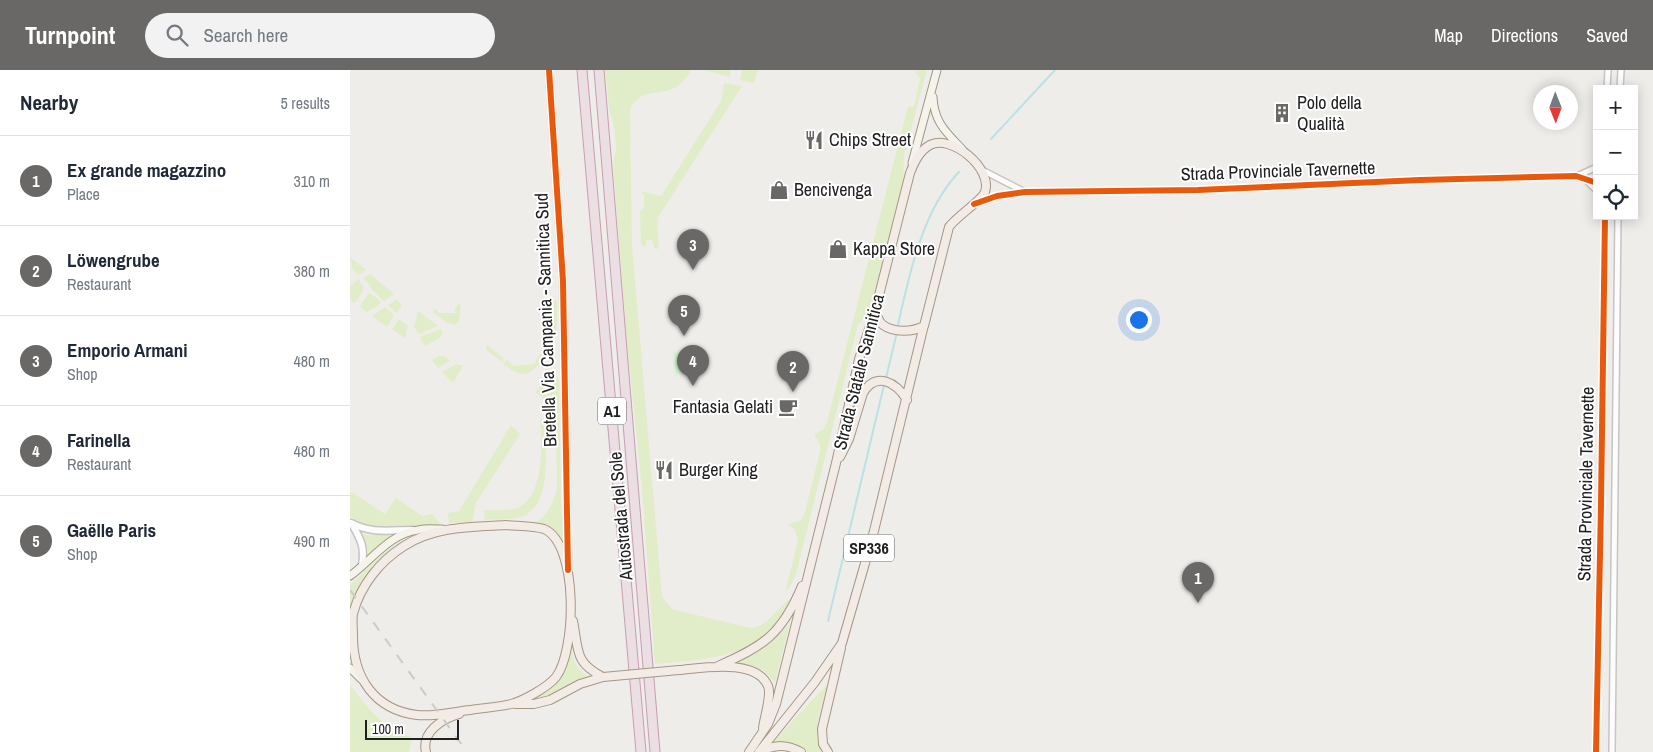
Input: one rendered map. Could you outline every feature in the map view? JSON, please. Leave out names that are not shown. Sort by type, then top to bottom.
[{"type":"highway","name":"Autostrada del Sole","points":[[582,70],[641,752]]},
{"type":"highway","name":"Autostrada del Sole","points":[[599,70],[655,752]]},
{"type":"main road","name":"Strada Statale Sannitica","points":[[749,752],[771,718],[776,704],[836,463],[859,359],[875,311],[937,70]]},
{"type":"main road","points":[[932,91],[935,116],[964,152]]},
{"type":"main road","name":"Strada Statale Sannitica","points":[[910,173],[923,150],[933,144],[945,144],[964,152],[982,170]]},
{"type":"main road","name":"SP336","points":[[760,751],[815,682],[842,643],[872,539],[924,323],[950,227],[984,192],[986,179],[982,170]]},
{"type":"main road","points":[[875,311],[878,320],[889,328],[913,331],[924,323]]},
{"type":"main road","points":[[836,463],[849,439],[863,393],[867,386],[876,381],[886,382],[902,391],[907,400]]},
{"type":"main road","points":[[350,576],[384,546],[396,538],[417,530],[506,525],[544,530],[558,542],[568,570],[571,613],[578,656],[582,663],[590,670],[603,677]]},
{"type":"main road","points":[[362,679],[353,647],[353,615],[363,589],[372,575],[404,545],[445,529]]},
{"type":"main road","name":"Strada Statale Sannitica","points":[[716,666],[757,647],[775,632],[788,615],[808,571]]},
{"type":"main road","points":[[350,668],[362,679],[378,700],[406,713],[424,715],[512,704],[546,686],[556,678],[568,648],[571,613]]},
{"type":"main road","points":[[828,752],[823,744],[822,729],[842,643]]},
{"type":"main road","name":"Strada Statale Sannitica","points":[[512,704],[534,704],[550,700],[580,684],[603,677],[716,666],[736,667],[751,670],[761,676],[768,687],[769,695],[763,730]]},
{"type":"main road","points":[[426,752],[424,747],[428,735],[436,725],[452,716],[477,709]]},
{"type":"main road","points":[[760,751],[775,746],[786,746],[800,752]]},
{"type":"street","name":"Bretella Via Campania - Sannitica Sud","points":[[549,70],[563,281],[568,570]]},
{"type":"street","points":[[1607,85],[1608,70]]},
{"type":"street","points":[[1620,85],[1621,70]]},
{"type":"street","points":[[1584,176],[1593,166]]},
{"type":"street","name":"Strada Provinciale Tavernette","points":[[982,170],[1025,192]]},
{"type":"street","points":[[1584,176],[1593,170]]},
{"type":"street","name":"Strada Provinciale Tavernette","points":[[974,204],[997,196],[1025,192],[1198,190],[1420,180],[1576,176],[1584,176],[1593,181]]},
{"type":"street","points":[[1584,176],[1593,187]]},
{"type":"street","name":"Strada Provinciale Tavernette","points":[[1596,752],[1605,220]]},
{"type":"street","name":"Strada Provinciale Tavernette","points":[[1612,752],[1618,220]]},
{"type":"street","points":[[351,522],[363,529],[372,531],[417,530]]},
{"type":"street","points":[[351,522],[362,541],[364,554],[362,565]]},
{"type":"green space","points":[[605,70],[689,70],[690,73],[680,84],[672,89],[640,97],[630,110],[632,245],[662,597],[675,610],[751,628],[768,620],[791,598],[780,618],[767,633],[752,644],[735,652],[716,657],[655,664],[613,163],[616,149],[614,125],[609,110]]},
{"type":"green space","points":[[731,70],[730,77],[707,71]]},
{"type":"green space","points":[[742,70],[758,70],[754,83],[740,80]]},
{"type":"green space","points":[[917,70],[927,70],[904,156],[903,183],[870,311],[858,325],[796,575],[785,592],[798,541],[795,530],[788,524],[801,520],[805,512],[820,451],[820,445],[814,434],[824,429],[827,422],[908,106],[914,107],[920,79],[916,73]]},
{"type":"green space","points":[[724,83],[742,86],[657,219],[659,249],[654,248],[652,240],[646,240],[646,247],[641,245],[640,212],[644,207],[644,195],[640,191],[661,196],[721,101]]},
{"type":"green space","points":[[350,257],[366,270],[358,275],[352,268]]},
{"type":"green space","points":[[370,274],[394,294],[384,301],[363,278]]},
{"type":"green space","points":[[359,279],[364,289],[356,302],[353,303],[350,297],[350,286]]},
{"type":"green space","points":[[369,293],[381,303],[367,312],[360,306]]},
{"type":"green space","points":[[396,299],[402,305],[397,313],[388,305]]},
{"type":"green space","points":[[557,300],[555,335],[550,349],[538,365],[529,373],[521,374],[503,364],[507,360],[513,366],[534,364],[547,343],[554,312],[553,301]]},
{"type":"green space","points":[[460,303],[459,320],[454,325],[433,312],[434,309],[437,309],[438,313],[455,313],[455,307]]},
{"type":"green space","points":[[385,307],[394,315],[387,327],[372,316]]},
{"type":"green space","points":[[418,311],[438,326],[419,334],[414,327]]},
{"type":"green space","points":[[399,319],[408,326],[405,338],[392,329]]},
{"type":"green space","points":[[441,329],[443,332],[441,337],[425,346],[420,337]]},
{"type":"green space","points":[[487,345],[504,358],[502,362],[486,350]]},
{"type":"green space","points":[[673,352],[688,352],[689,364],[675,378]]},
{"type":"green space","points":[[439,356],[445,356],[450,361],[438,368],[432,360]]},
{"type":"green space","points":[[456,364],[463,366],[453,383],[442,372]]},
{"type":"green space","points":[[548,371],[559,379],[561,503],[564,555],[560,543],[532,525],[545,515],[552,504],[557,490],[556,418],[550,405],[536,392]]},
{"type":"green space","points":[[542,418],[545,424],[546,462],[543,490],[538,502],[531,511],[521,517],[485,520],[484,510],[515,509],[525,503],[532,494],[540,470],[540,420]]},
{"type":"green space","points":[[511,425],[520,434],[476,503],[472,522],[449,523],[448,513],[459,511]]},
{"type":"green space","points":[[350,491],[385,514],[396,498],[422,516],[432,514],[441,525],[368,528],[360,525],[350,516]]},
{"type":"green space","points":[[361,533],[367,535],[393,534],[369,555]]},
{"type":"green space","points":[[407,538],[409,539],[381,561],[350,621],[350,585],[387,550]]},
{"type":"green space","points":[[790,623],[775,683],[762,670],[747,664],[735,663],[765,646]]},
{"type":"green space","points":[[570,638],[576,665],[590,678],[554,694],[530,700],[553,685]]},
{"type":"green space","points":[[828,684],[817,727],[817,735],[822,752],[806,752],[799,746],[791,743],[773,743],[797,716]]},
{"type":"green space","points":[[350,685],[376,716],[392,728],[412,737],[409,752],[350,752]]},
{"type":"waterway","points":[[991,139],[1055,70]]},
{"type":"waterway","points":[[898,325],[907,285],[927,223],[946,187],[959,172]]},
{"type":"waterway","points":[[886,378],[897,332]]},
{"type":"waterway","points":[[828,621],[884,385]]},
{"type":"railway","points":[[350,590],[467,752]]},
{"type":"cycle path","points":[[549,70],[563,281],[568,570]]},
{"type":"cycle path","points":[[974,204],[997,196],[1025,192],[1198,190],[1420,180],[1576,176],[1593,182]]},
{"type":"cycle path","points":[[1596,752],[1605,220]]},
{"type":"place","name":"Polo della Qualità","points":[[1282,113]]},
{"type":"place","name":"Chips Street","points":[[814,140]]},
{"type":"place","name":"Bencivenga","points":[[779,190]]},
{"type":"place","name":"Kappa Store","points":[[838,249]]},
{"type":"place","name":"Emporio Armani","points":[[693,270]]},
{"type":"place","name":"Gaëlle Paris","points":[[684,336]]},
{"type":"place","name":"Farinella","points":[[693,386]]},
{"type":"place","name":"Löwengrube","points":[[793,392]]},
{"type":"place","name":"Fantasia Gelati","points":[[788,407]]},
{"type":"place","name":"Burger King","points":[[664,470]]},
{"type":"place","name":"Ex grande magazzino","points":[[1198,603]]}]
